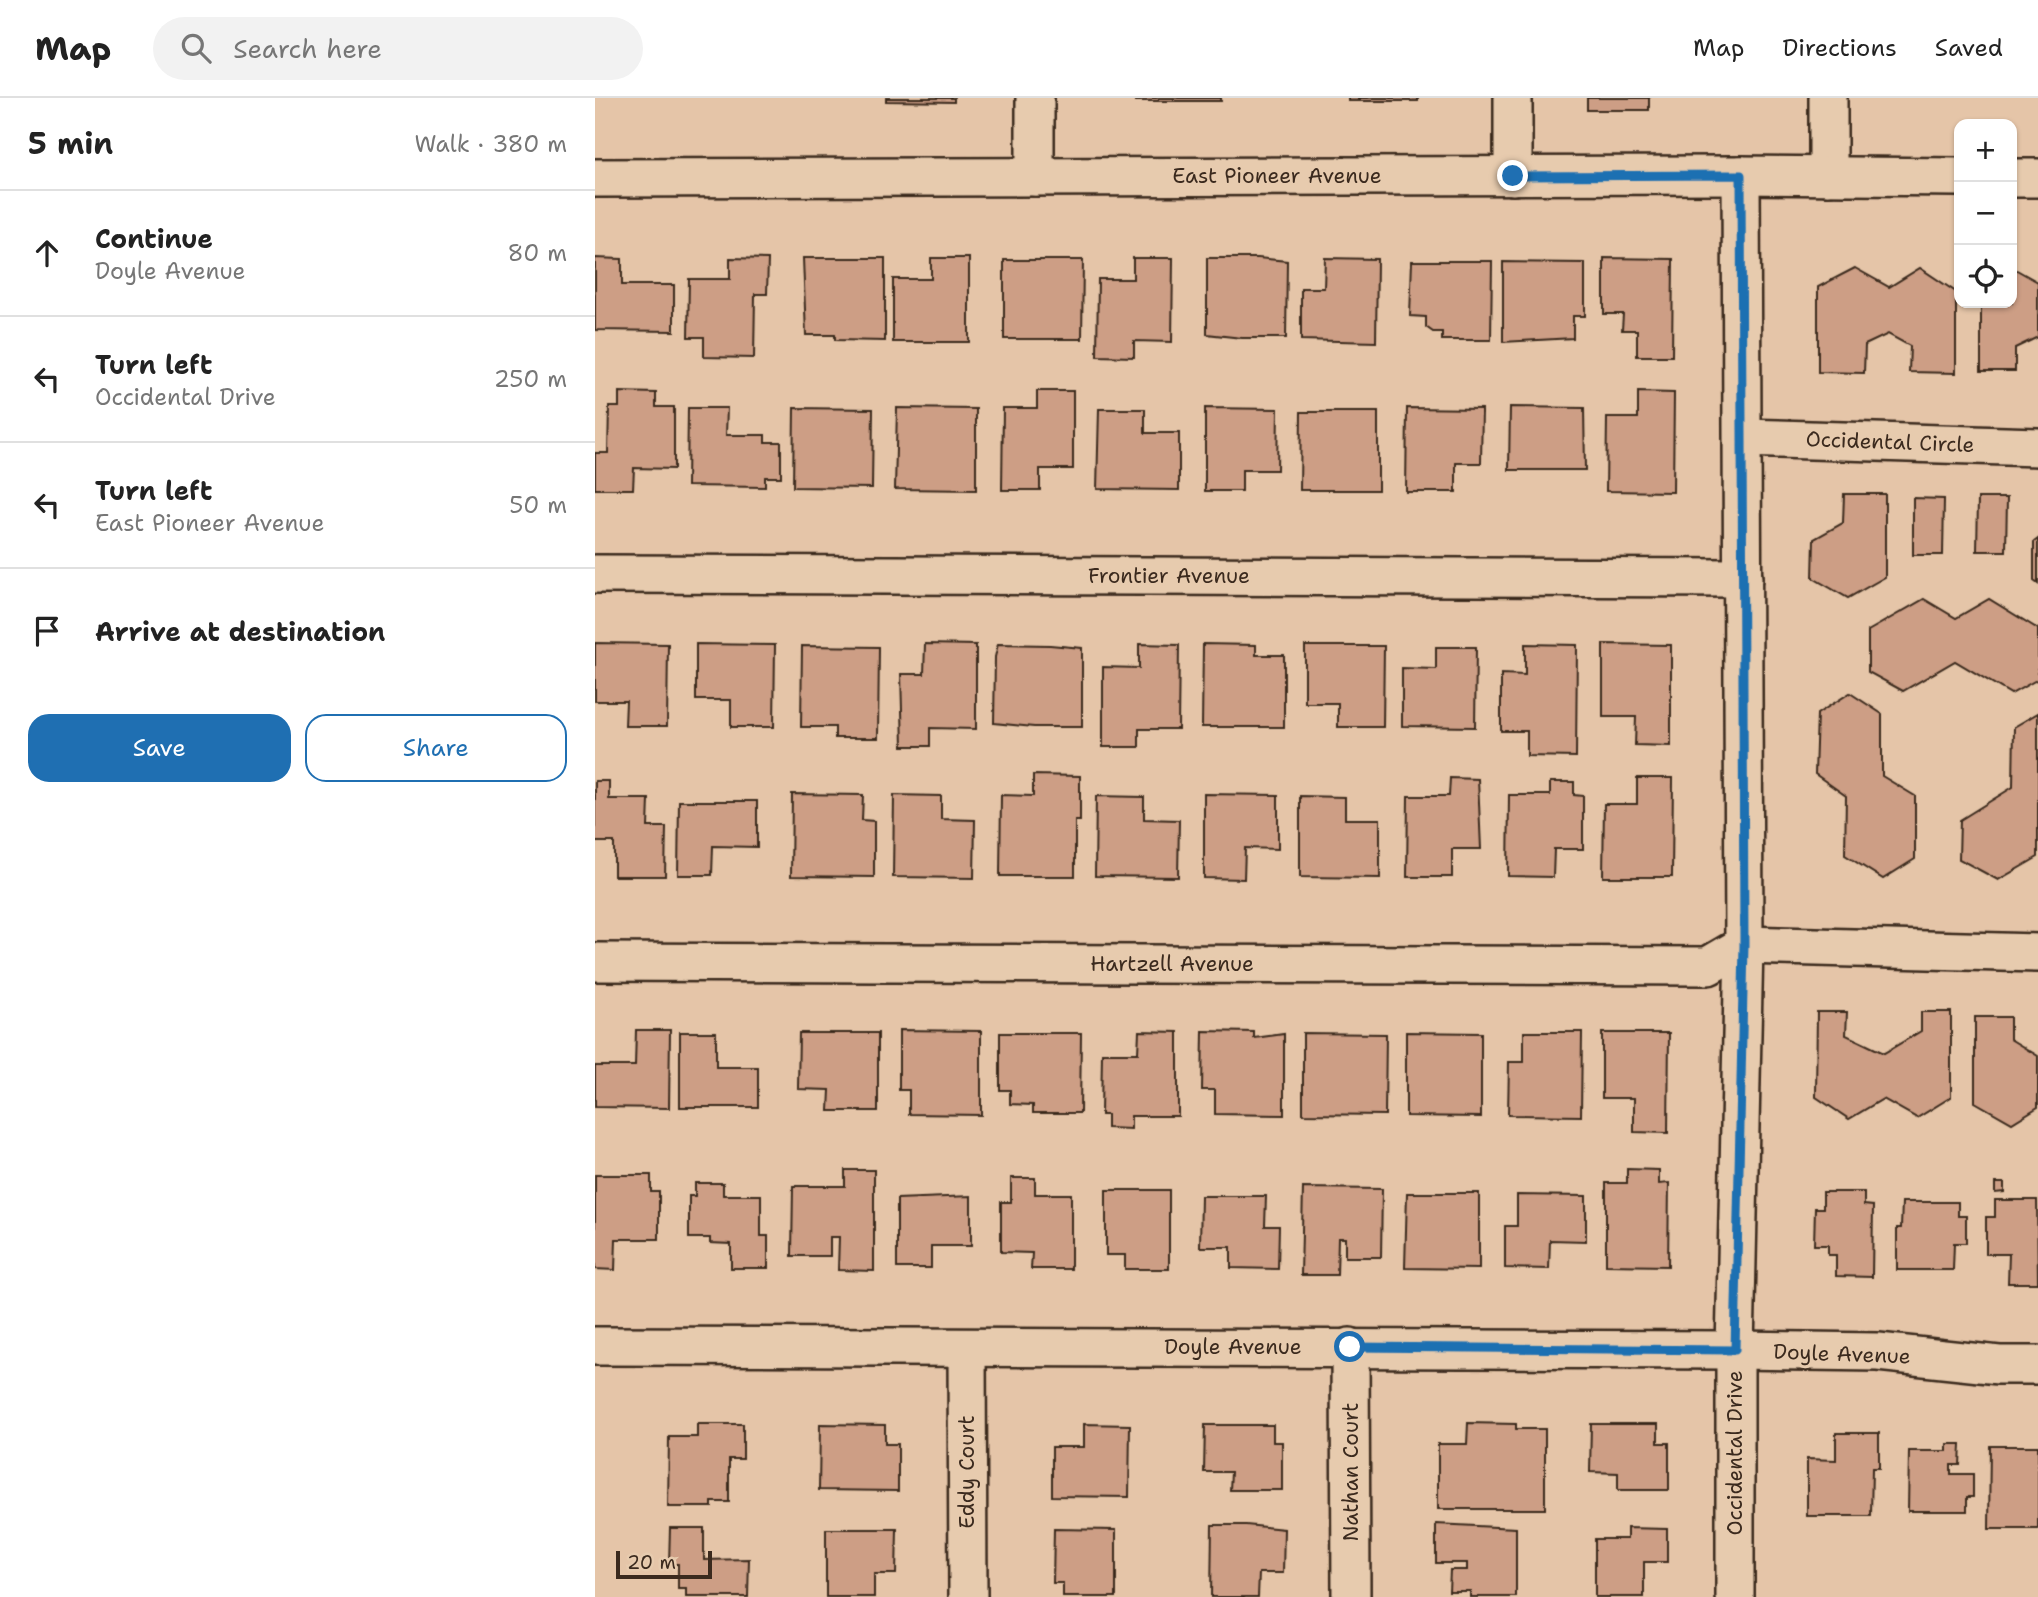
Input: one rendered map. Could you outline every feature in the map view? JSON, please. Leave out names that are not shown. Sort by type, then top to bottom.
[{"type":"street","points":[[1035,98],[1035,177]]},
{"type":"street","points":[[1513,98],[1513,176]]},
{"type":"street","points":[[1828,98],[1828,176]]},
{"type":"street","name":"East Pioneer Avenue","points":[[595,178],[1741,175],[1954,177]]},
{"type":"street","name":"Occidental Drive","points":[[1735,1597],[1735,1350],[1744,945],[1741,175]]},
{"type":"street","points":[[2017,178],[2038,178]]},
{"type":"street","name":"Occidental Circle","points":[[1742,438],[2038,447]]},
{"type":"street","name":"Frontier Avenue","points":[[595,574],[1742,578]]},
{"type":"street","points":[[1744,945],[2038,953]]},
{"type":"street","name":"Hartzell Avenue","points":[[595,962],[1708,966],[1744,945]]},
{"type":"street","name":"Doyle Avenue","points":[[595,1346],[1735,1350],[1878,1352],[1999,1365],[2038,1365]]},
{"type":"street","name":"Nathan Court","points":[[1350,1347],[1351,1597]]},
{"type":"street","name":"Eddy Court","points":[[967,1348],[968,1597]]},
{"type":"building","points":[[886,98],[954,98],[954,102],[886,101]]},
{"type":"building","points":[[1135,98],[1221,98],[1221,101],[1135,101]]},
{"type":"building","points":[[1348,98],[1418,98],[1418,101],[1348,101]]},
{"type":"building","points":[[1587,98],[1649,98],[1649,110],[1587,110]]},
{"type":"building","points":[[595,258],[622,259],[622,285],[674,285],[674,331],[595,330]]},
{"type":"building","points":[[730,258],[768,259],[767,294],[755,294],[754,358],[704,357],[704,337],[688,337],[689,279],[730,279]]},
{"type":"building","points":[[803,258],[885,258],[885,341],[835,340],[835,335],[806,335]]},
{"type":"building","points":[[931,258],[969,258],[969,342],[893,342],[893,279],[931,279]]},
{"type":"building","points":[[1133,258],[1173,258],[1172,342],[1134,341],[1134,357],[1097,356],[1098,279],[1133,279]]},
{"type":"building","points":[[1207,258],[1287,261],[1286,338],[1242,338],[1207,334]]},
{"type":"building","points":[[1325,258],[1377,259],[1376,342],[1301,340],[1301,288],[1324,288]]},
{"type":"building","points":[[1604,258],[1673,259],[1672,356],[1637,356],[1637,330],[1622,330],[1623,314],[1604,314]]},
{"type":"building","points":[[1004,260],[1083,260],[1082,339],[1004,339]]},
{"type":"building","points":[[1412,261],[1492,261],[1491,340],[1442,340],[1442,332],[1433,332],[1426,327],[1426,317],[1410,316]]},
{"type":"building","points":[[1503,262],[1585,263],[1585,316],[1573,316],[1573,338],[1503,342]]},
{"type":"building","points":[[1855,268],[1889,287],[1920,268],[1954,291],[1956,373],[1909,372],[1910,346],[1888,334],[1865,345],[1864,373],[1818,372],[1818,287]]},
{"type":"building","points":[[2017,270],[2038,282],[2038,337],[2015,348],[2015,371],[1981,371],[1981,308],[2017,308]]},
{"type":"building","points":[[1037,391],[1073,391],[1073,469],[1040,469],[1040,490],[1002,490],[1003,408],[1037,408]]},
{"type":"building","points":[[619,392],[656,393],[656,407],[674,407],[674,469],[634,468],[633,489],[595,489],[595,453],[608,453],[609,407],[619,407]]},
{"type":"building","points":[[1638,392],[1674,393],[1673,492],[1606,491],[1607,418],[1638,418]]},
{"type":"building","points":[[1510,407],[1584,408],[1585,470],[1509,470]]},
{"type":"building","points":[[688,408],[727,408],[726,435],[765,435],[765,442],[781,442],[781,477],[765,477],[765,487],[687,486]]},
{"type":"building","points":[[794,408],[873,409],[872,488],[793,487]]},
{"type":"building","points":[[897,408],[976,409],[976,490],[895,489]]},
{"type":"building","points":[[1205,408],[1278,409],[1277,470],[1242,470],[1242,491],[1205,491]]},
{"type":"building","points":[[1407,408],[1482,409],[1481,463],[1456,463],[1456,492],[1406,492]]},
{"type":"building","points":[[1099,409],[1145,409],[1145,433],[1179,433],[1179,490],[1097,489]]},
{"type":"building","points":[[1301,412],[1378,412],[1378,490],[1300,490]]},
{"type":"building","points":[[1844,494],[1885,494],[1885,577],[1848,598],[1813,578],[1814,539],[1843,523]]},
{"type":"building","points":[[1913,498],[1944,499],[1943,555],[1913,555]]},
{"type":"building","points":[[1978,498],[2007,498],[2006,551],[1977,551]]},
{"type":"building","points":[[2038,539],[2038,584],[2034,581],[2034,542]]},
{"type":"building","points":[[1924,599],[1956,618],[1989,599],[2038,629],[2038,679],[2011,694],[1955,661],[1903,691],[1868,672],[1868,631]]},
{"type":"building","points":[[595,643],[668,644],[667,726],[625,726],[626,701],[595,701]]},
{"type":"building","points":[[696,644],[775,645],[774,727],[731,727],[731,700],[696,700]]},
{"type":"building","points":[[925,644],[976,645],[976,729],[930,728],[930,746],[903,746],[901,674],[924,674]]},
{"type":"building","points":[[998,644],[1082,648],[1082,727],[1034,727],[994,723],[995,657]]},
{"type":"building","points":[[1139,644],[1179,645],[1178,729],[1139,729],[1139,747],[1103,747],[1103,667],[1139,668]]},
{"type":"building","points":[[1203,644],[1256,645],[1256,655],[1284,655],[1284,727],[1202,727]]},
{"type":"building","points":[[1525,644],[1577,645],[1576,757],[1527,756],[1527,731],[1501,731],[1501,674],[1525,675]]},
{"type":"building","points":[[1603,644],[1671,645],[1671,746],[1635,745],[1636,717],[1603,717]]},
{"type":"building","points":[[802,646],[879,647],[878,738],[835,738],[835,727],[801,727]]},
{"type":"building","points":[[1305,646],[1384,646],[1383,727],[1338,727],[1338,703],[1305,703]]},
{"type":"building","points":[[1436,647],[1476,647],[1475,727],[1402,726],[1402,668],[1436,669]]},
{"type":"building","points":[[1850,693],[1882,714],[1882,776],[1915,796],[1915,859],[1883,879],[1845,855],[1846,796],[1815,774],[1817,714]]},
{"type":"building","points":[[2038,713],[2038,857],[1998,880],[1959,859],[1960,820],[2013,787],[2014,727]]},
{"type":"building","points":[[1033,775],[1080,776],[1080,821],[1075,821],[1075,876],[1000,876],[1001,795],[1033,796]]},
{"type":"building","points":[[1450,778],[1478,779],[1481,849],[1452,849],[1452,877],[1407,877],[1408,796],[1449,796]]},
{"type":"building","points":[[1637,778],[1673,778],[1672,877],[1603,877],[1604,804],[1637,804]]},
{"type":"building","points":[[595,781],[609,781],[609,799],[649,799],[648,827],[666,827],[665,876],[614,876],[614,842],[595,842]]},
{"type":"building","points":[[1550,782],[1574,782],[1574,795],[1583,796],[1583,849],[1554,849],[1553,877],[1508,876],[1509,795],[1550,795]]},
{"type":"building","points":[[792,794],[863,795],[862,820],[874,821],[874,877],[791,876]]},
{"type":"building","points":[[1204,794],[1278,795],[1278,849],[1245,848],[1244,879],[1204,878]]},
{"type":"building","points":[[894,795],[941,796],[941,819],[975,820],[974,878],[893,877]]},
{"type":"building","points":[[1096,796],[1144,797],[1144,819],[1179,820],[1178,877],[1095,876]]},
{"type":"building","points":[[1300,796],[1345,797],[1345,819],[1380,819],[1380,878],[1300,877]]},
{"type":"building","points":[[679,801],[757,801],[757,847],[713,846],[712,875],[678,875]]},
{"type":"building","points":[[1817,1012],[1847,1012],[1846,1035],[1884,1053],[1921,1031],[1921,1012],[1951,1012],[1951,1097],[1917,1118],[1883,1099],[1849,1119],[1816,1097]]},
{"type":"building","points":[[1975,1017],[2010,1017],[2010,1039],[2038,1056],[2038,1107],[2012,1123],[1975,1102]]},
{"type":"building","points":[[636,1030],[670,1030],[669,1108],[595,1107],[595,1066],[635,1066]]},
{"type":"building","points":[[899,1030],[981,1031],[981,1115],[909,1114],[909,1090],[899,1090]]},
{"type":"building","points":[[1139,1031],[1178,1032],[1178,1116],[1131,1116],[1131,1129],[1107,1128],[1107,1115],[1101,1115],[1102,1053],[1138,1053]]},
{"type":"building","points":[[1203,1031],[1254,1032],[1254,1038],[1284,1034],[1284,1115],[1215,1114],[1215,1090],[1202,1090]]},
{"type":"building","points":[[680,1032],[716,1032],[716,1067],[758,1067],[758,1107],[680,1107]]},
{"type":"building","points":[[1406,1032],[1481,1033],[1481,1117],[1406,1116]]},
{"type":"building","points":[[1524,1032],[1582,1032],[1581,1116],[1508,1115],[1509,1062],[1524,1062]]},
{"type":"building","points":[[799,1033],[878,1033],[878,1111],[829,1111],[830,1090],[798,1089]]},
{"type":"building","points":[[1000,1033],[1081,1033],[1080,1113],[1033,1113],[1033,1105],[1010,1104],[1010,1090],[1000,1090]]},
{"type":"building","points":[[1303,1033],[1386,1034],[1385,1115],[1303,1114]]},
{"type":"building","points":[[1602,1033],[1669,1033],[1668,1133],[1634,1132],[1634,1098],[1602,1098]]},
{"type":"building","points":[[1627,1169],[1659,1170],[1659,1184],[1669,1183],[1668,1266],[1606,1265],[1606,1183],[1627,1183]]},
{"type":"building","points":[[845,1170],[874,1170],[874,1271],[838,1270],[839,1237],[830,1237],[830,1256],[792,1256],[793,1186],[845,1186]]},
{"type":"building","points":[[595,1175],[651,1175],[651,1192],[659,1192],[659,1239],[616,1239],[615,1270],[595,1269]]},
{"type":"building","points":[[1011,1178],[1035,1178],[1035,1194],[1071,1194],[1071,1269],[1031,1269],[1032,1253],[1001,1252],[1001,1202],[1011,1202]]},
{"type":"building","points":[[695,1183],[723,1183],[723,1195],[761,1195],[761,1236],[768,1236],[768,1268],[731,1268],[731,1244],[710,1243],[710,1238],[689,1238],[689,1196],[695,1196]]},
{"type":"building","points":[[1995,1183],[2004,1183],[2004,1192],[1995,1193]]},
{"type":"building","points":[[1303,1188],[1382,1189],[1381,1257],[1345,1257],[1345,1238],[1338,1238],[1337,1275],[1301,1275]]},
{"type":"building","points":[[1106,1190],[1169,1190],[1169,1269],[1125,1269],[1125,1255],[1106,1255]]},
{"type":"building","points":[[1823,1192],[1864,1192],[1864,1205],[1873,1206],[1872,1277],[1836,1276],[1836,1255],[1828,1255],[1828,1245],[1814,1245],[1815,1208],[1823,1208]]},
{"type":"building","points":[[1407,1193],[1479,1193],[1479,1269],[1405,1268]]},
{"type":"building","points":[[1517,1195],[1586,1196],[1586,1241],[1550,1240],[1549,1269],[1505,1268],[1505,1226],[1517,1226]]},
{"type":"building","points":[[971,1196],[971,1246],[931,1246],[931,1268],[897,1268],[897,1199]]},
{"type":"building","points":[[1201,1196],[1266,1196],[1265,1226],[1279,1226],[1278,1269],[1231,1268],[1231,1247],[1200,1247]]},
{"type":"building","points":[[1995,1200],[2037,1200],[2038,1283],[2008,1283],[2009,1254],[1986,1254],[1986,1217],[1995,1217]]},
{"type":"building","points":[[1902,1202],[1958,1202],[1958,1216],[1966,1216],[1966,1243],[1954,1243],[1953,1270],[1897,1270],[1897,1228],[1901,1228]]},
{"type":"building","points":[[1468,1423],[1516,1424],[1516,1429],[1545,1429],[1545,1509],[1438,1509],[1438,1444],[1467,1444]]},
{"type":"building","points":[[697,1424],[743,1424],[743,1459],[729,1459],[729,1502],[712,1502],[712,1507],[668,1507],[669,1437],[697,1437]]},
{"type":"building","points":[[820,1424],[885,1425],[885,1444],[898,1444],[898,1491],[819,1490]]},
{"type":"building","points":[[1084,1424],[1130,1425],[1129,1497],[1052,1496],[1052,1447],[1084,1447]]},
{"type":"building","points":[[1591,1424],[1658,1424],[1658,1443],[1669,1443],[1669,1490],[1618,1490],[1618,1473],[1590,1472]]},
{"type":"building","points":[[1205,1425],[1273,1425],[1273,1442],[1282,1442],[1282,1490],[1230,1490],[1231,1472],[1204,1472]]},
{"type":"building","points":[[1836,1433],[1879,1433],[1879,1468],[1872,1468],[1871,1516],[1807,1516],[1807,1459],[1836,1460]]},
{"type":"building","points":[[1947,1444],[1961,1444],[1960,1465],[1951,1465],[1951,1474],[1973,1474],[1973,1497],[1967,1497],[1967,1511],[1908,1511],[1909,1451],[1947,1451]]},
{"type":"building","points":[[1990,1446],[2038,1446],[2038,1529],[1989,1529]]},
{"type":"building","points":[[1436,1524],[1516,1528],[1516,1597],[1470,1597],[1470,1591],[1449,1591],[1450,1570],[1467,1570],[1467,1563],[1436,1563]]},
{"type":"building","points":[[1212,1525],[1284,1529],[1283,1573],[1259,1573],[1258,1597],[1211,1597]]},
{"type":"building","points":[[670,1528],[704,1528],[704,1560],[749,1559],[748,1597],[686,1597],[686,1589],[678,1589],[678,1564],[669,1564]]},
{"type":"building","points":[[1627,1528],[1667,1529],[1667,1562],[1644,1562],[1644,1597],[1595,1597],[1595,1539],[1627,1539]]},
{"type":"building","points":[[826,1529],[897,1529],[896,1574],[874,1574],[874,1597],[826,1597]]},
{"type":"building","points":[[1054,1529],[1116,1530],[1116,1597],[1063,1597],[1063,1583],[1053,1583]]},
{"type":"route","points":[[1350,1347],[1735,1350],[1744,945],[1741,175],[1513,176]]}]
